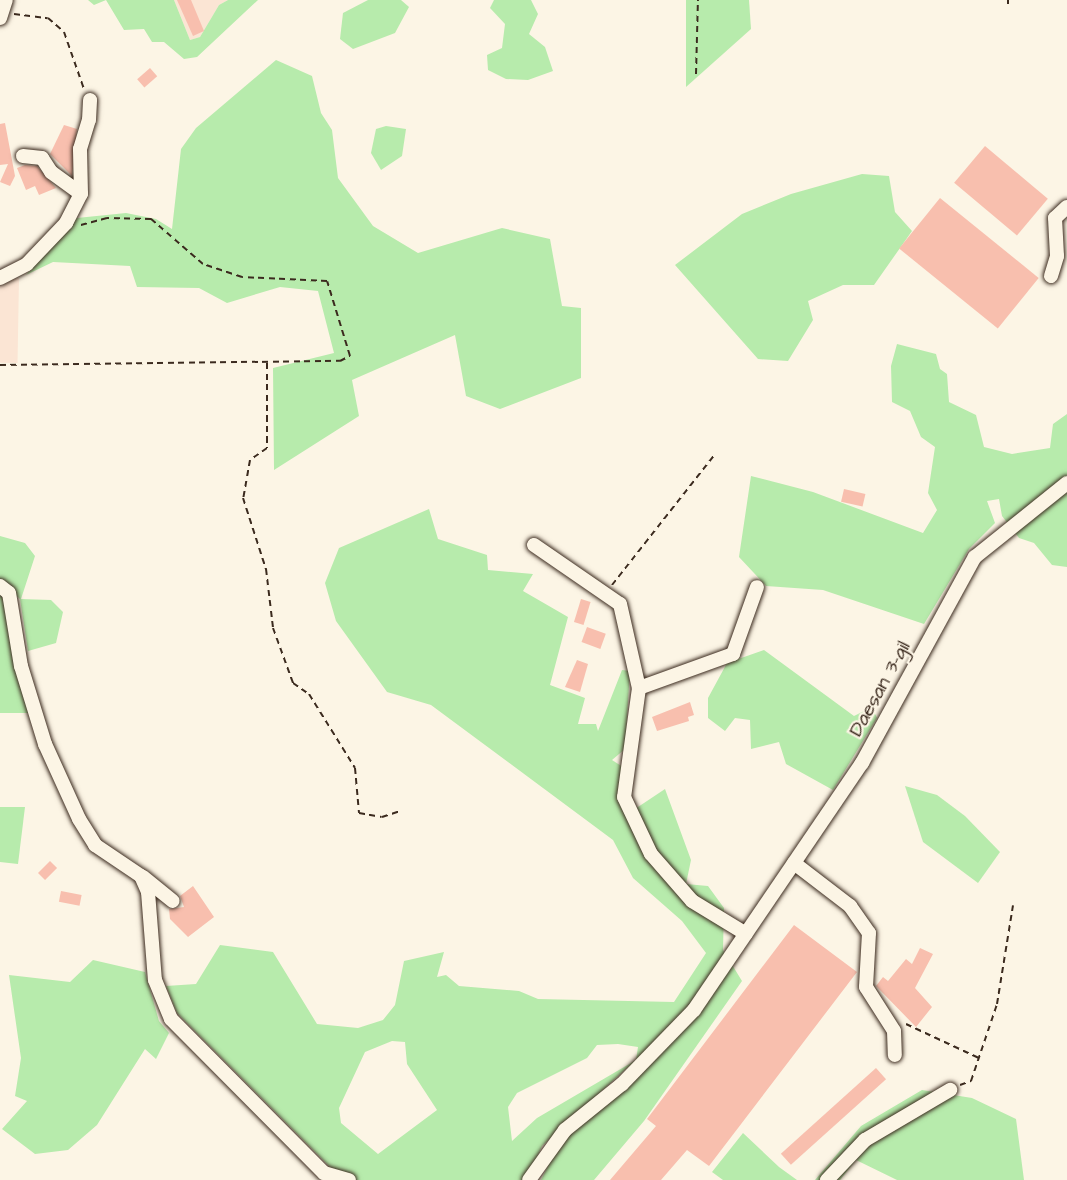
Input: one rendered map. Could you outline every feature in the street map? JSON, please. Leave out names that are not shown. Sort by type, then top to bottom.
[{"type":"street","points":[[0,17],[6,0]]},
{"type":"street","points":[[0,279],[27,264],[58,231],[81,194],[80,149],[89,120],[90,100]]},
{"type":"street","points":[[24,156],[42,158],[51,172],[81,194]]},
{"type":"street","points":[[1051,276],[1057,256],[1055,218],[1067,207]]},
{"type":"street","name":"Daesan 3-gil","points":[[529,1180],[565,1130],[622,1084],[694,1010],[862,763],[975,557],[1067,483]]},
{"type":"street","points":[[534,545],[620,603],[625,617],[639,688],[624,797],[651,854],[692,901],[746,934]]},
{"type":"street","points":[[0,586],[9,593],[21,666],[45,744],[79,819],[95,845],[173,901]]},
{"type":"street","points":[[639,688],[733,654],[757,587]]},
{"type":"street","points":[[794,863],[850,906],[869,933],[866,987],[894,1031],[895,1055]]},
{"type":"street","points":[[141,876],[148,892],[154,980],[171,1019],[324,1173],[349,1180]]},
{"type":"street","points":[[827,1180],[865,1140],[950,1090]]},
{"type":"path","points":[[696,74],[698,0]]},
{"type":"path","points":[[0,17],[21,12],[48,18],[64,32],[90,100]]},
{"type":"path","points":[[0,365],[340,362],[350,356],[327,281],[242,277],[203,264],[151,219],[107,218],[58,231]]},
{"type":"path","points":[[267,363],[267,448],[250,460],[243,498],[266,569],[273,628],[292,683],[309,694],[355,768],[359,813],[382,816],[401,811]]},
{"type":"path","points":[[605,594],[716,454]]},
{"type":"path","points":[[950,1090],[971,1081],[979,1058],[997,1004],[1013,906]]},
{"type":"path","points":[[902,1021],[910,1029],[979,1058]]},
{"type":"shaded area","points":[[174,0],[228,0],[219,5],[200,37],[190,40]]},
{"type":"shaded area","points":[[0,278],[19,278],[18,363],[0,363]]},
{"type":"green space","points":[[88,0],[106,0],[94,5]]},
{"type":"green space","points":[[106,0],[174,0],[190,40],[200,37],[219,5],[228,0],[258,0],[197,57],[184,59],[164,42],[152,42],[144,29],[124,30]]},
{"type":"green space","points":[[368,0],[401,0],[409,7],[395,33],[353,49],[340,39],[343,13]]},
{"type":"green space","points":[[494,0],[531,0],[538,14],[529,34],[545,47],[553,71],[528,80],[506,79],[488,70],[487,55],[502,48],[505,24],[490,8]]},
{"type":"green space","points":[[686,0],[749,0],[751,29],[686,87]]},
{"type":"green space","points":[[276,60],[312,76],[321,113],[332,130],[338,178],[373,226],[418,253],[502,228],[550,239],[562,306],[581,308],[581,378],[500,409],[466,396],[455,335],[352,380],[359,416],[274,470],[273,368],[334,353],[318,291],[280,287],[227,303],[199,288],[137,287],[130,266],[53,262],[26,275],[77,218],[126,213],[156,219],[172,229],[181,149],[196,128]]},
{"type":"green space","points":[[386,126],[406,129],[402,156],[381,170],[371,153],[376,129]]},
{"type":"green space","points":[[862,174],[889,176],[895,212],[912,231],[874,285],[843,285],[808,301],[813,320],[788,361],[758,359],[675,265],[742,214],[791,194]]},
{"type":"green space","points":[[897,344],[936,354],[940,369],[947,374],[949,402],[976,415],[984,447],[1012,454],[1050,448],[1053,424],[1067,414],[1067,567],[1052,565],[1034,543],[1019,538],[1002,516],[999,499],[987,501],[995,523],[969,549],[924,624],[823,590],[766,586],[739,557],[751,476],[813,492],[923,533],[937,510],[928,493],[935,447],[921,437],[910,411],[892,402],[891,366]]},
{"type":"green space","points":[[429,509],[438,539],[487,555],[488,570],[533,574],[523,591],[568,617],[550,685],[585,698],[578,724],[596,724],[598,731],[622,670],[630,671],[625,749],[612,760],[626,769],[629,813],[665,789],[691,860],[686,884],[708,886],[724,908],[723,950],[742,981],[644,1121],[594,1180],[541,1180],[555,1152],[630,1065],[542,1146],[527,1180],[323,1180],[331,1168],[177,1013],[166,986],[196,984],[220,945],[273,952],[317,1024],[358,1028],[383,1020],[395,1005],[404,961],[444,952],[437,977],[446,975],[459,986],[519,991],[538,999],[674,1002],[706,953],[682,921],[633,878],[613,840],[431,705],[387,692],[336,621],[325,583],[339,548]],"holes":[[[392,1041],[405,1042],[407,1064],[437,1110],[378,1154],[341,1123],[339,1108],[365,1052]],[[618,1044],[638,1047],[636,1060],[537,1118],[512,1141],[508,1107],[517,1093],[587,1058],[597,1045]]]},
{"type":"green space","points":[[0,536],[25,543],[35,556],[21,599],[51,600],[63,612],[56,643],[28,651],[20,599],[0,581]]},
{"type":"green space","points":[[0,593],[2,594],[30,713],[0,713]]},
{"type":"green space","points":[[764,650],[854,716],[872,707],[877,718],[833,790],[786,764],[779,742],[751,749],[750,720],[735,718],[725,731],[708,718],[708,698],[727,663]]},
{"type":"green space","points":[[905,786],[937,795],[965,816],[1000,852],[978,883],[923,842]]},
{"type":"green space","points":[[0,807],[25,807],[18,864],[0,862]]},
{"type":"green space","points":[[93,960],[145,972],[159,1021],[169,1033],[156,1059],[145,1049],[97,1125],[68,1150],[35,1154],[2,1129],[27,1101],[15,1096],[21,1058],[9,975],[70,982]]},
{"type":"green space","points":[[922,1090],[972,1098],[1016,1119],[1024,1180],[897,1180],[856,1160],[840,1180],[815,1180],[861,1126]]},
{"type":"green space","points":[[743,1133],[779,1167],[797,1180],[723,1180],[712,1172]]},
{"type":"building","points":[[177,0],[191,0],[204,31],[193,36]]},
{"type":"building","points":[[150,68],[157,76],[144,87],[137,79]]},
{"type":"building","points":[[5,123],[15,176],[10,186],[0,182],[8,164],[0,165],[0,124]]},
{"type":"building","points":[[64,125],[77,129],[72,176],[50,154]]},
{"type":"building","points":[[985,146],[1048,199],[1017,235],[954,183]]},
{"type":"building","points":[[25,165],[37,166],[56,188],[39,195],[35,186],[26,190],[17,168]]},
{"type":"building","points":[[940,198],[1039,278],[998,328],[899,249]]},
{"type":"building","points":[[844,489],[865,494],[863,507],[841,502]]},
{"type":"building","points":[[581,599],[591,602],[584,625],[574,622]]},
{"type":"building","points":[[587,627],[606,634],[600,649],[582,642]]},
{"type":"building","points":[[577,660],[588,664],[580,692],[565,687]]},
{"type":"building","points":[[690,702],[694,715],[688,717],[689,721],[657,731],[652,717]]},
{"type":"building","points":[[50,861],[57,868],[45,880],[38,873]]},
{"type":"building","points":[[193,886],[214,917],[188,937],[170,919],[169,909],[184,907],[180,896]]},
{"type":"building","points":[[61,891],[82,895],[80,906],[59,902]]},
{"type":"building","points":[[794,925],[857,972],[709,1166],[687,1150],[661,1180],[610,1180],[656,1126],[647,1119]]},
{"type":"building","points":[[920,948],[933,954],[915,988],[932,1007],[916,1027],[876,986],[883,977],[888,981],[906,959],[912,964]]},
{"type":"building","points":[[876,1068],[886,1079],[791,1165],[781,1154]]}]
